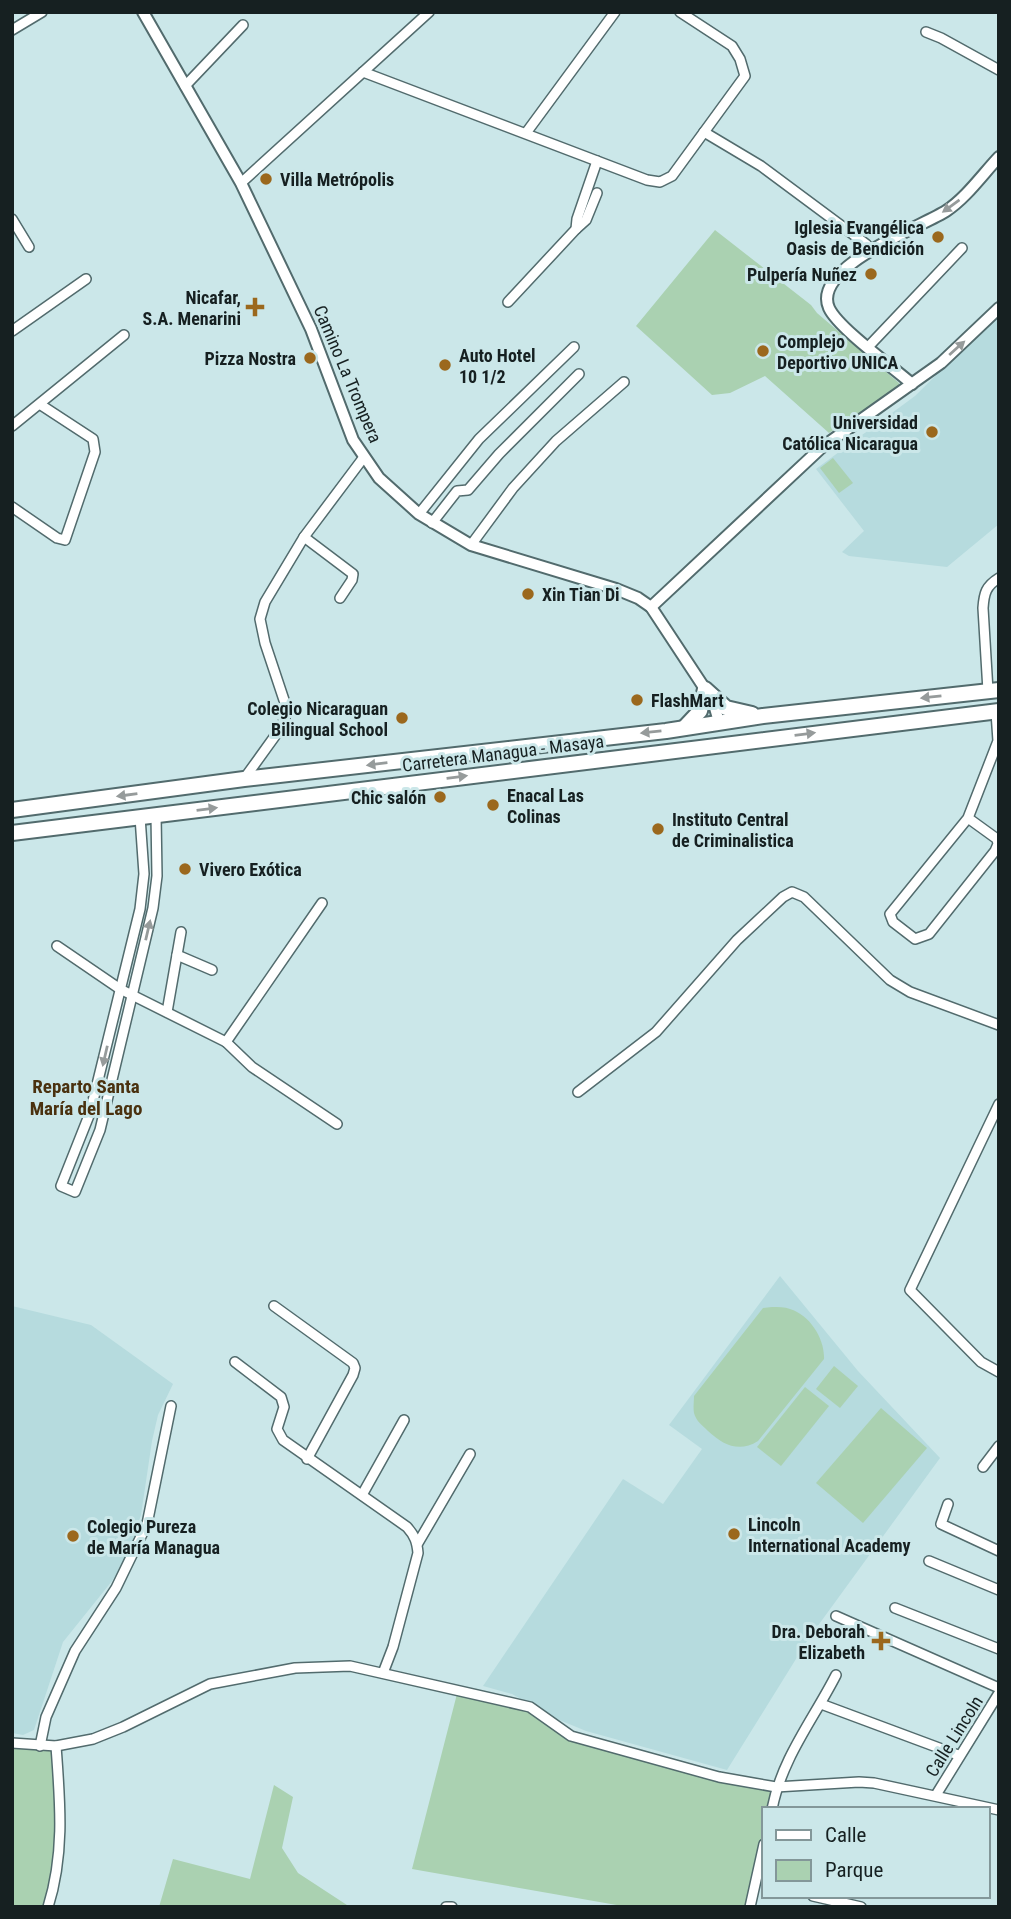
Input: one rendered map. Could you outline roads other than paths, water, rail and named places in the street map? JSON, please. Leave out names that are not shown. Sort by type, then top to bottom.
[{"type":"highway","points":[[684,728],[700,711],[705,689],[726,708],[762,716]]},
{"type":"highway","name":"Carretera Managua - Masaya","points":[[12,810],[244,779],[993,690]]},
{"type":"highway","name":"Carretera Managua - Masaya","points":[[12,833],[998,711]]},
{"type":"highway","points":[[591,762],[599,756],[683,745],[701,738],[719,722],[746,733],[778,737]]},
{"type":"street","points":[[12,30],[42,12]]},
{"type":"street","name":"Camino La Trompera","points":[[143,12],[241,183],[306,319],[348,428],[379,478],[419,514],[471,545],[617,589],[651,607]]},
{"type":"street","points":[[241,183],[429,12]]},
{"type":"street","points":[[526,133],[615,12]]},
{"type":"street","points":[[363,72],[660,183],[672,176],[745,76],[740,59],[732,46],[680,12]]},
{"type":"street","points":[[185,86],[243,25]]},
{"type":"street","points":[[926,32],[999,70]]},
{"type":"street","points":[[704,132],[761,166],[871,250]]},
{"type":"street","points":[[912,384],[836,319],[827,302],[828,290],[834,280],[871,250],[946,211],[960,200],[999,157]]},
{"type":"street","points":[[576,229],[597,161]]},
{"type":"street","points":[[508,302],[586,220],[597,193]]},
{"type":"street","points":[[12,219],[29,247]]},
{"type":"street","points":[[868,347],[962,248]]},
{"type":"street","points":[[12,331],[86,279]]},
{"type":"street","points":[[719,722],[705,689],[651,607],[821,448],[941,363],[999,308]]},
{"type":"street","points":[[12,426],[124,335]]},
{"type":"street","points":[[419,514],[479,439],[574,347]]},
{"type":"street","points":[[432,523],[457,491],[468,490],[499,454],[579,374]]},
{"type":"street","points":[[471,545],[513,488],[556,442],[624,382]]},
{"type":"street","points":[[12,507],[57,538],[65,540],[95,452],[93,439],[41,405]]},
{"type":"street","points":[[244,779],[285,718],[286,706],[260,619],[265,602],[304,537],[364,457]]},
{"type":"street","points":[[304,537],[353,573],[352,580],[340,598]]},
{"type":"street","points":[[993,690],[983,608],[984,594],[989,584],[999,578]]},
{"type":"street","points":[[968,818],[996,839],[998,844],[995,851],[929,934],[915,939],[893,922],[890,914],[968,818],[998,741],[998,711]]},
{"type":"street","points":[[140,817],[144,874],[140,909],[90,1113],[61,1186],[75,1192],[100,1130],[153,908],[157,876],[156,815]]},
{"type":"street","points":[[578,1092],[656,1032],[737,940],[783,897],[792,892],[804,897],[890,980],[910,992],[999,1026]]},
{"type":"street","points":[[226,1042],[322,903]]},
{"type":"street","points":[[167,1012],[181,932]]},
{"type":"street","points":[[57,946],[120,989],[226,1042],[253,1067],[338,1124]]},
{"type":"street","points":[[177,955],[212,970]]},
{"type":"street","points":[[999,1104],[909,1290],[981,1362],[999,1372]]},
{"type":"street","points":[[274,1306],[353,1363],[355,1368],[354,1375],[307,1458]]},
{"type":"street","points":[[235,1362],[281,1397],[284,1407],[277,1429],[278,1435],[407,1527],[418,1543]]},
{"type":"street","points":[[40,1746],[46,1717],[75,1651],[116,1588],[147,1524],[172,1406]]},
{"type":"street","points":[[362,1495],[404,1420]]},
{"type":"street","points":[[983,1467],[999,1446]]},
{"type":"street","points":[[383,1673],[414,1567],[418,1543],[470,1454]]},
{"type":"street","points":[[948,1504],[941,1524],[999,1551]]},
{"type":"street","points":[[929,1561],[999,1590]]},
{"type":"street","points":[[895,1608],[999,1649]]},
{"type":"street","points":[[836,1616],[999,1690]]},
{"type":"street","points":[[12,1743],[56,1746],[93,1739],[209,1684],[296,1668],[350,1666],[530,1707],[571,1736],[719,1777],[776,1787],[859,1782],[986,1807]]},
{"type":"street","points":[[772,1807],[776,1787],[790,1754],[836,1675]]},
{"type":"street","name":"Calle Lincoln","points":[[936,1795],[999,1690]]},
{"type":"street","points":[[821,1704],[958,1755]]},
{"type":"street","points":[[48,1907],[55,1885],[62,1821],[56,1746]]},
{"type":"street","points":[[750,1907],[760,1885],[762,1864]]},
{"type":"street","points":[[822,1898],[861,1907]]},
{"type":"street","points":[[446,1907],[452,1907]]},
{"type":"place","name":"Villa Metrópolis","points":[[266,179]]},
{"type":"place","name":"Iglesia Evangélica Oasis de Bendición","points":[[938,237]]},
{"type":"place","name":"Pulpería Nuñez","points":[[871,274]]},
{"type":"place","name":"Nicafar, S.A. Menarini","points":[[255,307]]},
{"type":"place","name":"Complejo Deportivo UNICA","points":[[763,351]]},
{"type":"place","name":"Pizza Nostra","points":[[310,358]]},
{"type":"place","name":"Auto Hotel 10 1/2","points":[[445,365]]},
{"type":"place","name":"Universidad Católica Nicaragua","points":[[932,432]]},
{"type":"place","name":"Xin Tian Di","points":[[528,594]]},
{"type":"place","name":"FlashMart","points":[[637,700]]},
{"type":"place","name":"Colegio Nicaraguan Bilingual School","points":[[402,718]]},
{"type":"place","name":"Chic salón","points":[[440,797]]},
{"type":"place","name":"Enacal Las Colinas","points":[[493,805]]},
{"type":"place","name":"Instituto Central de Criminalistica","points":[[658,829]]},
{"type":"place","name":"Vivero Exótica","points":[[185,869]]},
{"type":"place","name":"Lincoln International Academy","points":[[734,1534]]},
{"type":"place","name":"Colegio Pureza de María Managua","points":[[73,1536]]},
{"type":"place","name":"Dra. Deborah Elizabeth","points":[[881,1641]]},
{"type":"district","name":"Reparto Santa María del Lago","points":[[86,1097]]}]
